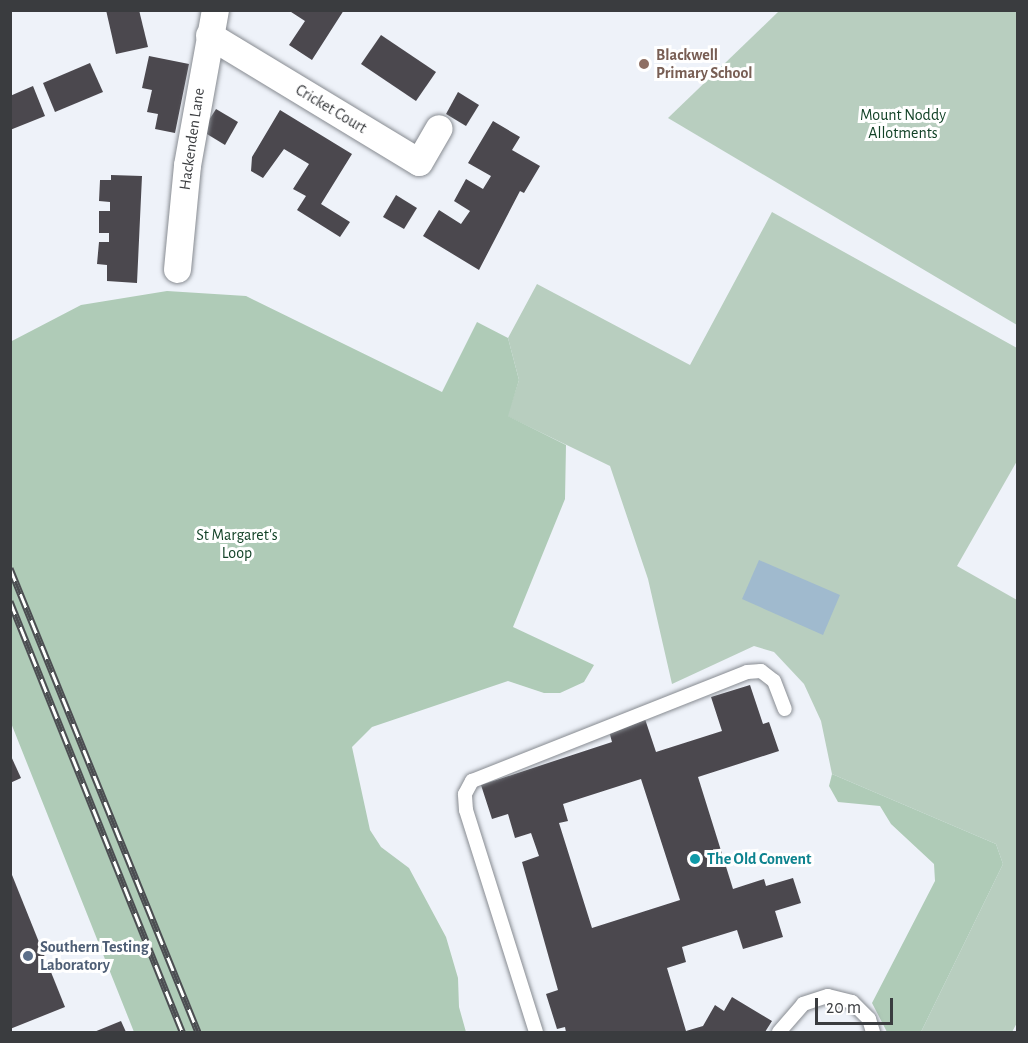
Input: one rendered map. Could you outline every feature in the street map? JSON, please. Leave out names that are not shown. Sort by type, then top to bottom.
[{"type":"street","name":"Cricket Court","points":[[212,23],[419,162],[439,128]]},
{"type":"street","name":"Hackenden Lane","points":[[177,269],[187,165],[212,23]]},
{"type":"lane","points":[[536,1032],[466,810],[465,794],[472,781],[747,672],[761,671],[774,681],[785,709]]},
{"type":"lane","points":[[778,1032],[803,1004],[828,996],[852,1002],[869,1019],[873,1032]]},
{"type":"green space","name":"Mount Noddy Allotments","points":[[779,11],[1017,11],[1017,325],[668,118]]},
{"type":"green space","points":[[772,212],[1017,348],[1017,461],[957,566],[1017,600],[1018,1021],[1012,1032],[921,1032],[1003,864],[996,844],[832,774],[821,721],[804,684],[774,652],[754,646],[672,684],[648,579],[610,466],[507,416],[519,380],[508,338],[537,284],[690,365]]},
{"type":"green space","name":"St Margaret's Loop","points":[[167,291],[246,296],[442,392],[477,322],[508,338],[519,380],[508,416],[566,445],[565,499],[513,627],[594,665],[584,682],[560,693],[544,693],[508,681],[372,727],[352,747],[370,830],[381,847],[409,868],[446,937],[458,978],[459,1007],[466,1032],[134,1032],[11,723],[10,342],[81,305]]},
{"type":"green space","points":[[832,774],[996,844],[1003,864],[921,1032],[887,1032],[872,1003],[935,881],[934,864],[891,824],[880,806],[838,802],[829,786]]},
{"type":"water","points":[[759,560],[840,595],[823,635],[742,599]]},
{"type":"building","points":[[106,10],[139,10],[148,47],[116,54]]},
{"type":"building","points":[[288,10],[344,10],[312,60],[289,45],[305,21]]},
{"type":"building","points":[[381,35],[436,72],[416,101],[361,64]]},
{"type":"building","points":[[149,56],[189,64],[175,133],[155,129],[158,114],[147,112],[152,90],[142,88]]},
{"type":"building","points":[[90,63],[103,92],[55,112],[43,83]]},
{"type":"building","points":[[33,86],[45,116],[10,130],[10,96]]},
{"type":"building","points":[[458,92],[479,105],[466,126],[446,114]]},
{"type":"building","points":[[216,109],[238,122],[225,145],[202,131]]},
{"type":"building","points":[[280,110],[352,154],[321,204],[350,222],[340,237],[297,210],[306,196],[293,189],[309,164],[284,149],[263,178],[251,171],[252,157]]},
{"type":"building","points":[[493,121],[520,137],[512,150],[540,166],[524,193],[520,191],[479,270],[423,236],[439,210],[461,224],[470,211],[454,201],[466,179],[483,189],[491,176],[468,163]]},
{"type":"building","points":[[111,175],[142,176],[137,283],[107,281],[107,265],[97,264],[99,242],[109,242],[109,233],[99,233],[99,211],[110,211],[110,202],[99,201],[100,180],[111,180]]},
{"type":"building","points":[[396,195],[417,208],[404,229],[383,217]]},
{"type":"building","name":"The Old Convent","points":[[750,685],[763,724],[769,722],[779,751],[698,777],[733,889],[764,879],[766,886],[793,878],[801,903],[775,911],[783,937],[743,949],[737,930],[682,947],[686,962],[667,968],[686,1031],[703,1026],[715,1005],[724,1011],[732,997],[772,1021],[765,1032],[566,1032],[565,1027],[557,1029],[546,994],[558,990],[522,862],[539,856],[531,833],[515,838],[508,814],[492,819],[481,785],[612,742],[609,731],[645,719],[656,752],[722,731],[711,697]],"holes":[[[641,779],[680,900],[592,928],[559,823],[568,821],[563,804]]]},
{"type":"building","points":[[10,754],[21,778],[10,783]]},
{"type":"building","name":"Southern Testing Laboratory","points":[[10,870],[65,1007],[10,1029]]},
{"type":"building","points":[[121,1021],[126,1032],[94,1032]]},
{"type":"railway","points":[[10,568],[198,1032]]},
{"type":"railway","points":[[10,601],[182,1032]]},
{"type":"place","name":"Blackwell Primary School","points":[[644,64]]},
{"type":"place","name":"The Old Convent","points":[[695,859]]},
{"type":"place","name":"Southern Testing Laboratory","points":[[28,956]]}]
